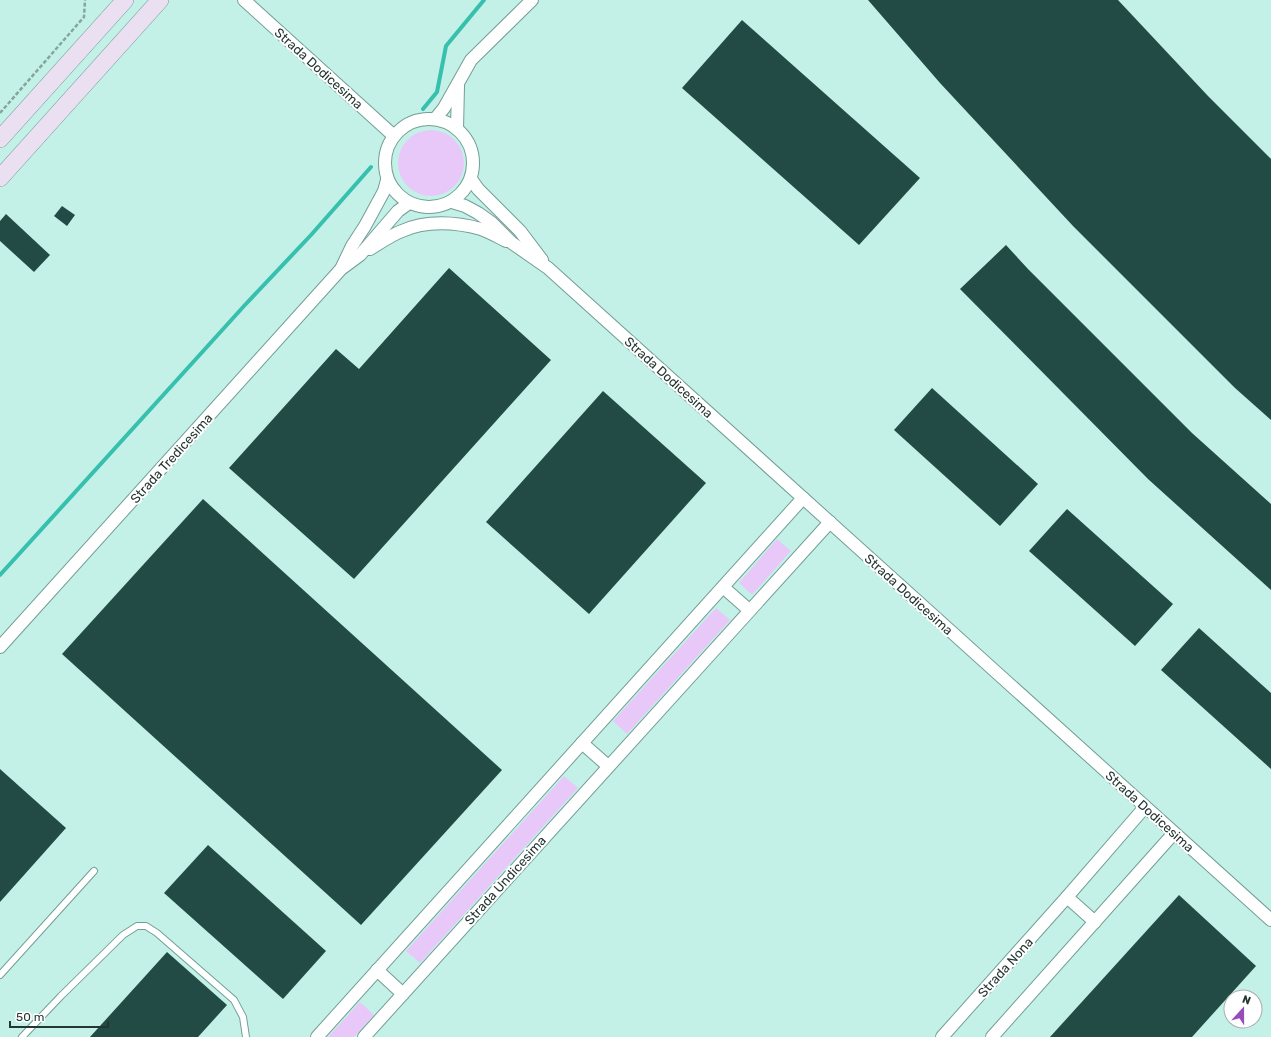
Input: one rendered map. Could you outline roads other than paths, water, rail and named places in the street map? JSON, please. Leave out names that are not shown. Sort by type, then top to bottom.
[{"type":"street","points":[[0,139],[125,0]]},
{"type":"street","points":[[0,178],[160,0]]},
{"type":"street","name":"Strada Dodicesima","points":[[244,0],[394,136]]},
{"type":"street","points":[[435,119],[444,108],[471,60],[532,0]]},
{"type":"street","points":[[457,129],[458,85]]},
{"type":"street","points":[[423,119],[435,119],[447,123],[457,129],[466,139],[472,152],[473,166],[471,179],[463,192],[452,202],[428,208],[409,203],[398,196],[387,180],[384,165],[386,150],[394,136],[402,128],[412,122],[423,119]]},
{"type":"street","points":[[471,179],[478,189],[520,231],[548,268]]},
{"type":"street","points":[[341,269],[352,246],[365,226],[384,190],[387,180]]},
{"type":"street","points":[[452,202],[465,206],[478,213],[492,223],[512,243],[548,268]]},
{"type":"street","points":[[360,255],[398,211],[409,203]]},
{"type":"street","points":[[341,269],[360,255],[402,231],[420,225],[442,223],[462,225],[482,230],[512,243]]},
{"type":"street","name":"Strada Dodicesima","points":[[548,268],[1271,920]]},
{"type":"street","name":"Strada Tredicesima","points":[[0,647],[341,269]]},
{"type":"street","points":[[317,1037],[803,498]]},
{"type":"street","name":"Strada Undicesima","points":[[364,1037],[830,522]]},
{"type":"street","points":[[723,587],[749,610]]},
{"type":"street","points":[[582,743],[608,766]]},
{"type":"street","name":"Strada Nona","points":[[942,1037],[1145,807]]},
{"type":"street","points":[[992,1037],[1174,833]]},
{"type":"street","points":[[1067,897],[1095,922]]},
{"type":"street","points":[[378,970],[403,994]]},
{"type":"lane","points":[[0,975],[94,871]]},
{"type":"lane","points":[[22,1037],[123,935],[137,926],[146,926],[157,933],[234,1000],[243,1016],[246,1037]]},
{"type":"waterway","points":[[423,109],[437,92],[446,46],[484,0]]},
{"type":"waterway","points":[[0,575],[244,306],[311,235],[371,167]]}]
